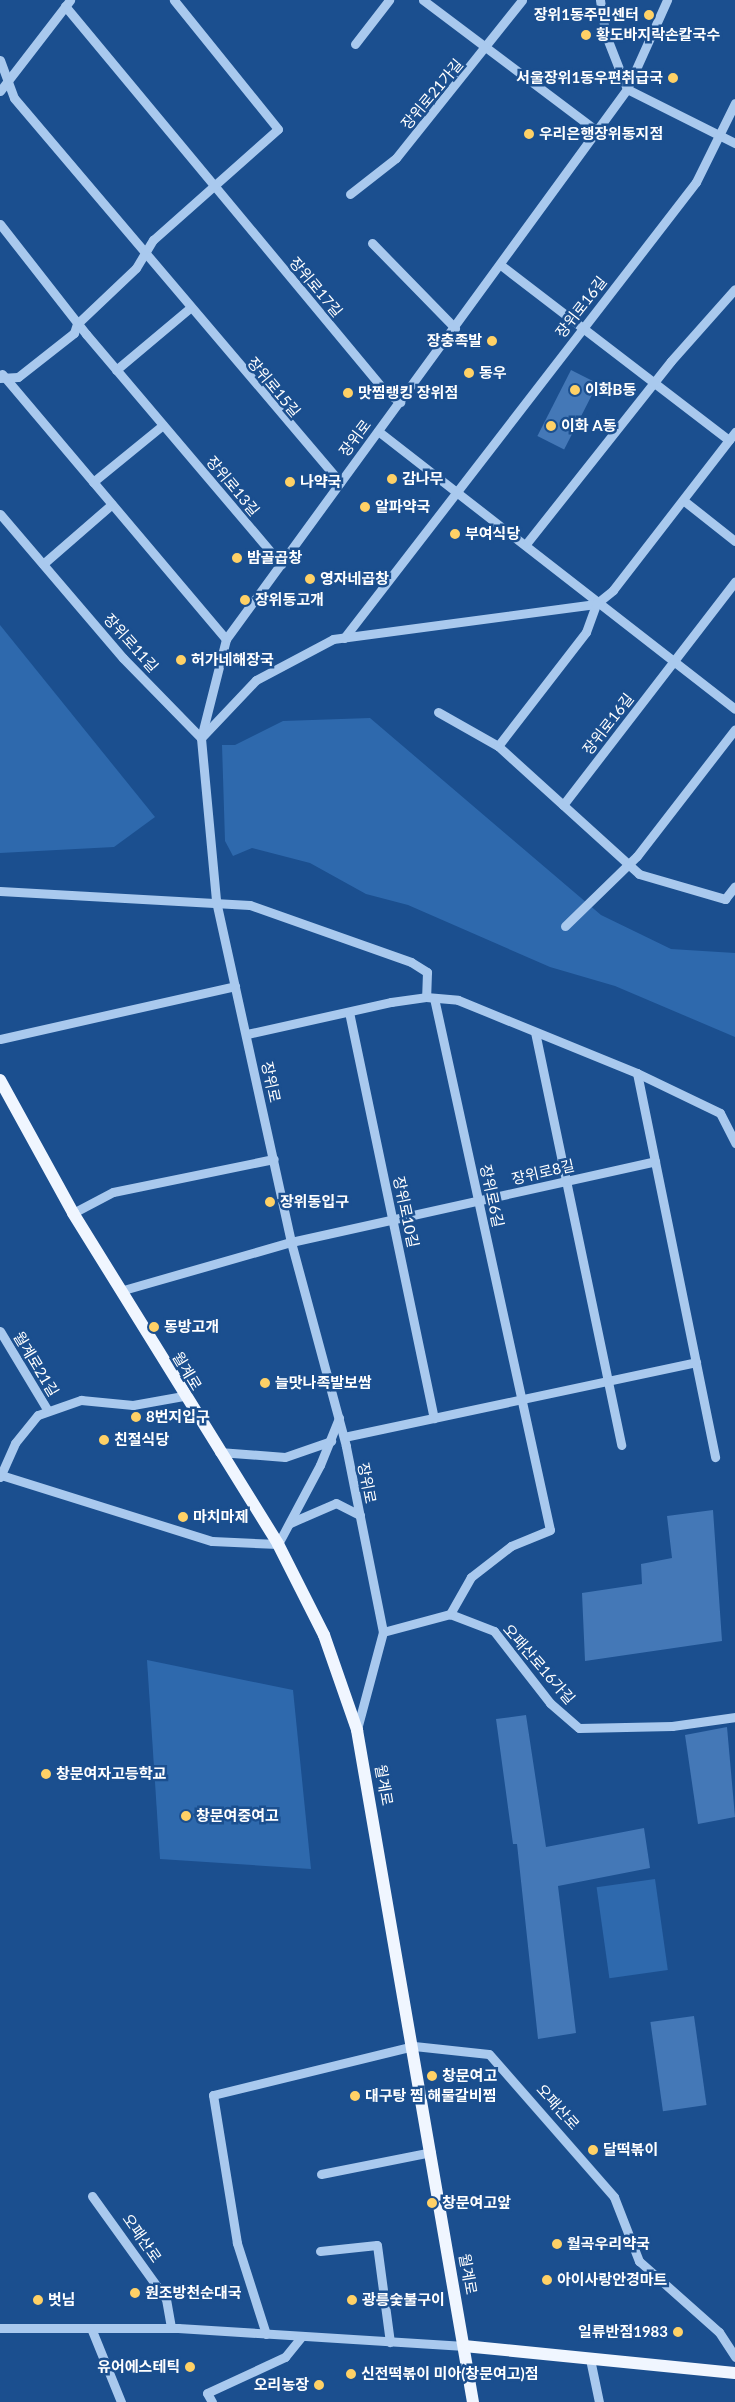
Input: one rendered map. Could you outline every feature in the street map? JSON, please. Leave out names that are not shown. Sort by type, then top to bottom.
[{"type":"main road","name":"월계로","points":[[0,1080],[73,1213],[183,1396],[278,1544],[324,1635],[357,1730],[414,2046],[473,2402]]},
{"type":"main road","points":[[464,2346],[735,2373]]},
{"type":"street","points":[[1,375],[18,376],[74,333],[78,324],[136,268],[144,253],[214,186],[278,129],[174,0]]},
{"type":"street","points":[[423,0],[597,131]]},
{"type":"street","name":"장위로21가길","points":[[350,194],[396,158],[522,0]]},
{"type":"street","points":[[600,0],[605,33],[627,88],[735,144]]},
{"type":"street","name":"장위로","points":[[357,1730],[383,1632],[344,1437],[292,1242],[216,900],[201,738],[226,639],[340,482],[502,266],[627,88],[667,0]]},
{"type":"street","points":[[355,44],[388,1]]},
{"type":"street","points":[[0,91],[67,3]]},
{"type":"street","name":"장위로17길","points":[[67,3],[214,186],[385,391],[400,402]]},
{"type":"street","name":"장위로15길","points":[[0,60],[14,98],[190,308],[340,482]]},
{"type":"street","name":"장위로16길","points":[[459,493],[584,326],[696,182],[735,103]]},
{"type":"street","name":"장위로13길","points":[[0,224],[116,370],[281,564]]},
{"type":"street","points":[[372,243],[455,328]]},
{"type":"street","points":[[502,266],[584,326],[729,440]]},
{"type":"street","points":[[526,544],[655,382],[735,289]]},
{"type":"street","points":[[116,370],[190,308]]},
{"type":"street","points":[[1,375],[226,639]]},
{"type":"street","points":[[93,482],[163,425]]},
{"type":"street","points":[[378,431],[526,544],[596,604],[675,660],[735,710]]},
{"type":"street","points":[[498,746],[586,632],[596,604],[613,590],[735,432]]},
{"type":"street","points":[[344,638],[459,493]]},
{"type":"street","points":[[683,500],[735,541]]},
{"type":"street","points":[[43,564],[112,504]]},
{"type":"street","name":"장위로11길","points":[[0,514],[201,738]]},
{"type":"street","name":"장위로16길","points":[[563,805],[735,582]]},
{"type":"street","points":[[201,738],[256,680],[309,649],[344,638],[596,604]]},
{"type":"street","points":[[438,712],[498,746],[625,865],[639,874],[725,899],[735,886]]},
{"type":"street","points":[[565,926],[625,865],[637,856],[735,729]]},
{"type":"street","points":[[0,891],[216,900],[277,913],[411,962],[427,972],[430,998]]},
{"type":"street","points":[[0,1039],[236,986]]},
{"type":"street","points":[[247,1034],[349,1012],[430,998],[458,1000],[637,1073],[720,1113],[735,1143]]},
{"type":"street","name":"장위로6길","points":[[430,998],[479,1200],[550,1530],[511,1546],[471,1577],[450,1614]]},
{"type":"street","name":"장위로10길","points":[[349,1012],[394,1219],[434,1418]]},
{"type":"street","points":[[535,1032],[621,1445]]},
{"type":"street","points":[[637,1073],[715,1457]]},
{"type":"street","points":[[73,1213],[112,1192],[274,1159]]},
{"type":"street","name":"장위로8길","points":[[292,1242],[655,1161]]},
{"type":"street","points":[[120,1291],[292,1242]]},
{"type":"street","name":"월계로21길","points":[[0,1331],[48,1411]]},
{"type":"street","points":[[344,1437],[696,1362]]},
{"type":"street","points":[[183,1396],[133,1405],[81,1400],[38,1415],[15,1443],[0,1476],[212,1541],[278,1544],[331,1441],[339,1418]]},
{"type":"street","points":[[219,1452],[285,1457],[331,1441]]},
{"type":"street","points":[[290,1523],[336,1504],[360,1515]]},
{"type":"street","points":[[383,1632],[450,1614]]},
{"type":"street","name":"오패산로16가길","points":[[450,1614],[494,1631],[550,1703],[578,1728],[672,1726],[735,1717]]},
{"type":"street","points":[[266,2334],[237,2243],[213,2095],[414,2046]]},
{"type":"street","name":"오패산로","points":[[414,2046],[489,2054],[614,2197],[639,2261],[718,2332],[735,2357]]},
{"type":"street","points":[[321,2174],[431,2152]]},
{"type":"street","name":"오패산로","points":[[92,2196],[166,2299],[171,2328]]},
{"type":"street","points":[[320,2251],[378,2245],[390,2342]]},
{"type":"street","points":[[0,2328],[171,2328],[464,2346]]},
{"type":"street","points":[[91,2328],[121,2402]]},
{"type":"street","points":[[212,2402],[207,2393],[285,2357],[302,2336]]},
{"type":"street","points":[[590,2359],[599,2402]]},
{"type":"shaded area","points":[[0,625],[155,817],[114,847],[0,853]]},
{"type":"shaded area","points":[[370,718],[601,915],[671,949],[735,953],[735,1037],[615,986],[550,967],[408,905],[366,894],[310,863],[252,848],[233,856],[225,841],[222,745],[235,745],[283,721]]},
{"type":"shaded area","points":[[147,1660],[293,1690],[311,1869],[160,1859]]},
{"type":"shaded area","points":[[655,1879],[668,1970],[609,1978],[597,1887]]},
{"type":"building","points":[[571,370],[598,384],[564,450],[537,436]]},
{"type":"building","points":[[713,1510],[722,1641],[585,1661],[582,1593],[642,1584],[641,1564],[672,1558],[667,1516]]},
{"type":"building","points":[[526,1715],[546,1847],[644,1828],[650,1868],[558,1886],[576,2033],[538,2039],[517,1844],[513,1844],[496,1719]]},
{"type":"building","points":[[727,1727],[735,1817],[698,1824],[685,1735]]},
{"type":"building","points":[[694,2016],[707,2105],[663,2111],[650,2022]]},
{"type":"place","name":"장위1동주민센터","points":[[649,15]]},
{"type":"place","name":"황도바지락손칼국수","points":[[586,35]]},
{"type":"place","name":"서울장위1동우편취급국","points":[[673,78]]},
{"type":"place","name":"우리은행장위동지점","points":[[529,134]]},
{"type":"place","name":"장충족발","points":[[492,341]]},
{"type":"place","name":"동우","points":[[469,373]]},
{"type":"place","name":"이화B동","points":[[575,390]]},
{"type":"place","name":"맛찜랭킹 장위점","points":[[348,393]]},
{"type":"place","name":"이화 A동","points":[[551,426]]},
{"type":"place","name":"감나무","points":[[392,479]]},
{"type":"place","name":"나약국","points":[[290,482]]},
{"type":"place","name":"알파약국","points":[[365,507]]},
{"type":"place","name":"부여식당","points":[[455,534]]},
{"type":"place","name":"밤골곱창","points":[[237,558]]},
{"type":"place","name":"영자네곱창","points":[[310,579]]},
{"type":"place","name":"장위동고개","points":[[245,600]]},
{"type":"place","name":"허가네해장국","points":[[181,660]]},
{"type":"place","name":"장위동입구","points":[[270,1202]]},
{"type":"place","name":"동방고개","points":[[154,1327]]},
{"type":"place","name":"늘맛나족발보쌈","points":[[265,1383]]},
{"type":"place","name":"8번지입구","points":[[136,1417]]},
{"type":"place","name":"친절식당","points":[[104,1440]]},
{"type":"place","name":"마치마제","points":[[183,1517]]},
{"type":"place","name":"창문여자고등학교","points":[[46,1774]]},
{"type":"place","name":"창문여중여고","points":[[186,1816]]},
{"type":"place","name":"창문여고","points":[[432,2076]]},
{"type":"place","name":"대구탕 찜 해물갈비찜","points":[[355,2096]]},
{"type":"place","name":"달떡볶이","points":[[593,2150]]},
{"type":"place","name":"창문여고앞","points":[[432,2203]]},
{"type":"place","name":"월곡우리약국","points":[[557,2244]]},
{"type":"place","name":"아이사랑안경마트","points":[[547,2280]]},
{"type":"place","name":"원조방천순대국","points":[[135,2293]]},
{"type":"place","name":"벗님","points":[[38,2300]]},
{"type":"place","name":"광릉숯불구이","points":[[352,2300]]},
{"type":"place","name":"일류반점1983","points":[[678,2332]]},
{"type":"place","name":"유어에스테틱","points":[[190,2367]]},
{"type":"place","name":"신전떡볶이 미아(창문여고)점","points":[[351,2374]]},
{"type":"place","name":"오리농장","points":[[319,2385]]}]
